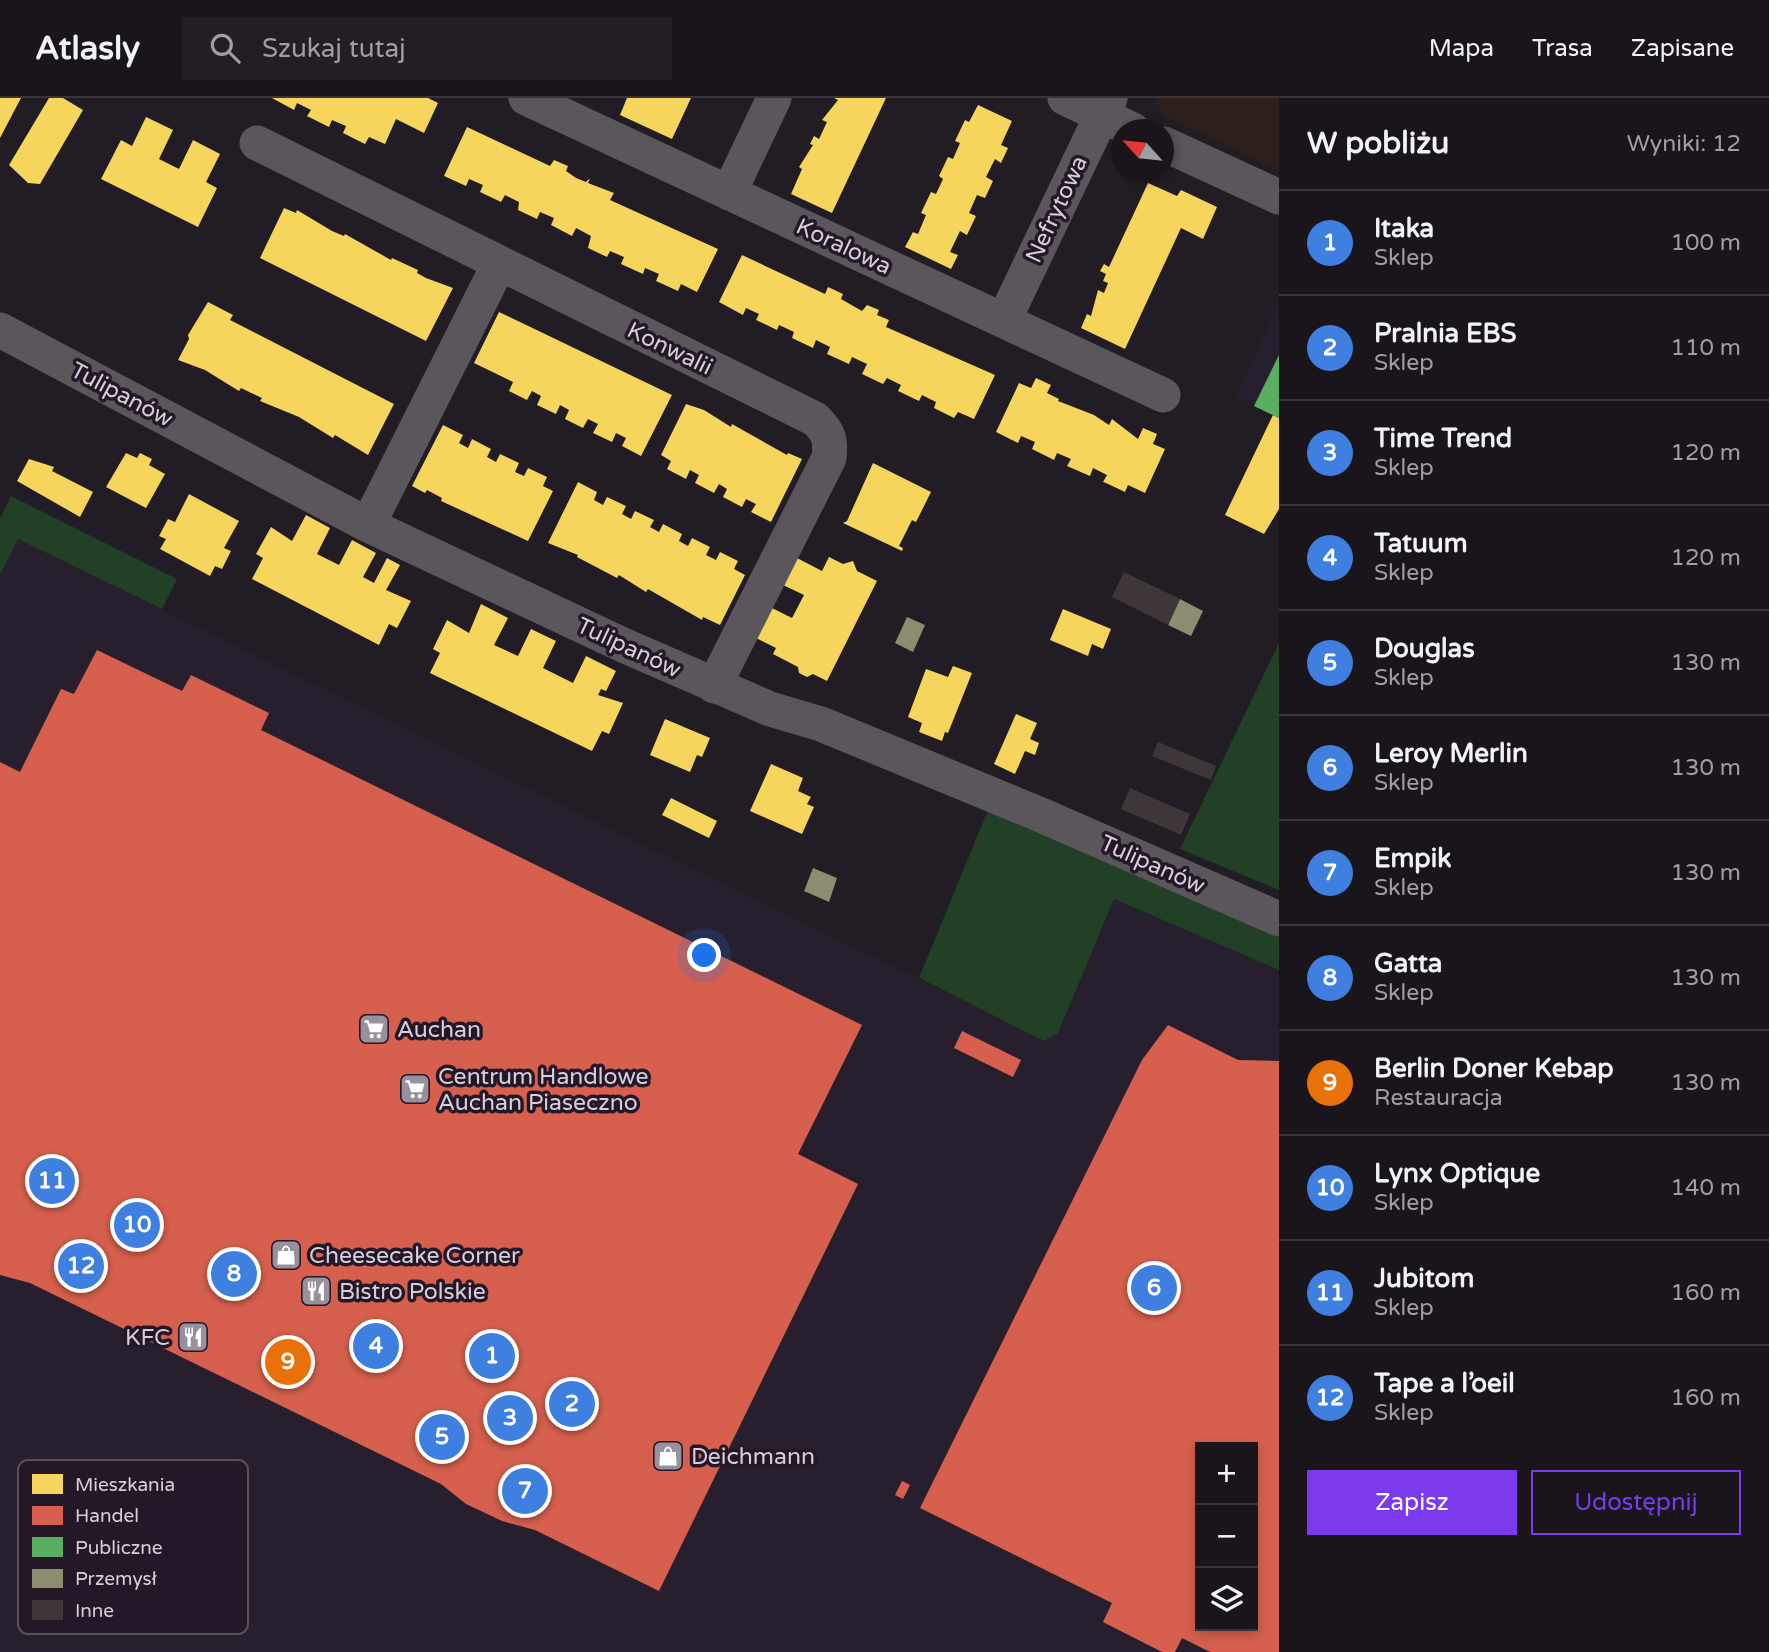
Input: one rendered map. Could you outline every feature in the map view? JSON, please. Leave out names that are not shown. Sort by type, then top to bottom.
[{"type":"street","name":"Koralowa","points":[[526,98],[1163,395]]},
{"type":"street","points":[[729,193],[774,98]]},
{"type":"street","points":[[1065,98],[1105,106],[1120,119]]},
{"type":"street","name":"Nefrytowa","points":[[1004,320],[1105,106]]},
{"type":"street","name":"Konwalii","points":[[257,142],[815,419],[827,430],[831,443],[829,458],[714,686]]},
{"type":"street","points":[[1174,149],[1279,197]]},
{"type":"street","points":[[368,525],[499,264]]},
{"type":"street","name":"Tulipanów","points":[[0,330],[368,525],[714,686],[770,709],[821,724],[1041,815],[1279,919]]},
{"type":"shaded area","points":[[1159,98],[1279,98],[1279,171],[1161,114],[1157,101]]},
{"type":"shaded area","points":[[1279,305],[1279,418],[1236,396]]},
{"type":"shaded area","points":[[17,539],[1043,1040],[1058,1033],[1114,899],[1279,970],[1279,1652],[0,1652],[0,575]]},
{"type":"green space","points":[[11,496],[177,579],[162,609],[18,539],[0,575],[0,519]]},
{"type":"green space","points":[[1279,643],[1279,890],[1180,849]]},
{"type":"green space","points":[[988,810],[1279,932],[1279,970],[1114,899],[1058,1033],[1044,1041],[919,978]]},
{"type":"building: Mieszkania","points":[[0,98],[21,98],[0,138]]},
{"type":"building: Mieszkania","points":[[49,98],[63,98],[83,110],[40,184],[28,183],[9,165]]},
{"type":"building: Mieszkania","points":[[272,98],[428,98],[438,103],[424,133],[396,119],[385,144],[369,137],[365,144],[343,133],[346,126],[332,120],[329,127],[307,116],[311,110],[297,103],[294,110]]},
{"type":"building: Mieszkania","points":[[627,98],[691,98],[672,139],[620,115]]},
{"type":"building: Mieszkania","points":[[834,98],[886,98],[832,213],[791,194],[802,169],[799,167],[813,145],[810,144],[814,136],[819,139],[827,122],[822,120],[838,100]]},
{"type":"building: Mieszkania","points":[[978,105],[1012,121],[1001,145],[1008,148],[1001,163],[995,159],[986,177],[993,181],[985,198],[977,195],[969,213],[976,216],[967,235],[960,231],[950,252],[958,255],[951,269],[905,247],[913,232],[918,234],[926,215],[921,213],[931,192],[936,194],[943,179],[939,176],[948,157],[953,159],[960,143],[955,141],[965,120],[969,122]]},
{"type":"building: Mieszkania","points":[[146,117],[173,130],[159,159],[179,169],[193,140],[220,154],[206,182],[217,188],[198,227],[101,179],[121,140],[132,146]]},
{"type":"building: Mieszkania","points":[[467,127],[550,166],[554,160],[568,166],[566,171],[576,178],[586,182],[590,178],[588,183],[614,193],[610,200],[718,249],[697,292],[681,284],[678,291],[656,281],[659,274],[645,268],[643,274],[621,264],[624,257],[610,251],[607,257],[588,248],[591,236],[576,228],[572,236],[551,225],[554,218],[540,212],[537,219],[518,210],[519,202],[505,195],[501,202],[480,192],[483,185],[469,179],[466,186],[444,176]]},
{"type":"building: Mieszkania","points":[[1148,183],[1177,196],[1181,190],[1217,207],[1203,239],[1181,228],[1125,349],[1081,328],[1087,314],[1091,316],[1098,290],[1104,293],[1108,283],[1103,281],[1106,274],[1100,271],[1104,264],[1109,267]]},
{"type":"building: Mieszkania","points":[[284,208],[296,213],[297,210],[332,231],[344,236],[345,234],[391,260],[392,258],[418,270],[417,273],[426,278],[453,288],[426,341],[260,258]]},
{"type":"building: Mieszkania","points":[[742,255],[825,294],[828,287],[843,294],[841,299],[862,311],[867,305],[879,310],[877,315],[889,320],[886,327],[995,375],[974,419],[958,412],[954,418],[934,408],[936,402],[922,395],[919,401],[898,391],[901,385],[887,378],[883,384],[862,374],[867,364],[852,357],[849,364],[827,354],[830,347],[816,340],[813,348],[792,338],[794,332],[779,325],[777,330],[756,320],[759,314],[746,308],[743,315],[719,302]]},
{"type":"building: Mieszkania","points":[[208,302],[233,315],[230,320],[394,404],[368,455],[299,417],[260,401],[262,398],[241,388],[239,391],[205,370],[178,360],[189,339],[188,335]]},
{"type":"building: Mieszkania","points":[[499,312],[672,395],[641,456],[622,446],[626,438],[616,433],[612,442],[593,433],[598,424],[588,419],[583,428],[565,419],[569,410],[560,405],[556,414],[537,405],[541,396],[532,391],[527,400],[509,391],[513,382],[474,363]]},
{"type":"building: Mieszkania","points":[[1036,378],[1051,385],[1047,393],[1059,399],[1058,401],[1094,415],[1109,425],[1112,419],[1138,439],[1143,428],[1157,434],[1153,444],[1165,449],[1145,493],[1128,485],[1125,492],[1103,482],[1107,475],[1093,468],[1090,476],[1067,466],[1071,459],[1057,453],[1054,460],[1032,449],[1035,442],[1021,436],[1018,443],[996,432],[1019,383],[1031,388]]},
{"type":"building: Mieszkania","points":[[686,404],[704,410],[731,427],[732,424],[787,455],[788,453],[802,459],[771,522],[751,512],[756,504],[746,499],[742,507],[723,497],[727,489],[719,484],[714,493],[695,483],[699,475],[690,470],[686,479],[667,469],[671,461],[661,455]]},
{"type":"building: Mieszkania","points":[[1273,415],[1279,418],[1279,509],[1264,534],[1225,515]]},
{"type":"building: Mieszkania","points":[[443,425],[463,435],[459,443],[468,448],[472,439],[491,449],[487,457],[496,462],[500,454],[519,463],[515,472],[524,476],[528,468],[547,477],[543,486],[553,491],[528,541],[441,501],[442,498],[427,490],[425,493],[412,486]]},
{"type":"building: Mieszkania","points":[[126,453],[137,458],[140,453],[152,459],[149,465],[165,474],[146,508],[106,487]]},
{"type":"building: Mieszkania","points":[[29,459],[54,467],[52,471],[93,492],[80,517],[17,481]]},
{"type":"building: Mieszkania","points":[[873,463],[931,492],[916,522],[912,520],[899,546],[903,548],[902,551],[843,523],[847,521]]},
{"type":"building: Mieszkania","points":[[578,482],[597,492],[594,500],[603,505],[607,497],[626,506],[622,514],[631,519],[635,511],[654,520],[650,527],[659,532],[663,524],[682,534],[679,541],[688,546],[692,538],[710,547],[706,555],[716,560],[720,552],[738,561],[734,569],[745,575],[720,625],[703,617],[702,620],[648,589],[646,592],[619,575],[617,578],[577,557],[578,555],[548,543]]},
{"type":"building: Mieszkania","points":[[189,494],[239,521],[224,548],[231,551],[222,569],[215,566],[210,576],[160,549],[166,539],[159,536],[168,519],[175,522]]},
{"type":"building: Mieszkania","points":[[306,515],[330,528],[317,554],[339,565],[352,540],[376,553],[363,577],[374,583],[387,558],[400,565],[386,590],[411,601],[397,628],[389,624],[379,645],[252,579],[263,558],[256,554],[271,527],[292,541]]},
{"type":"building: Mieszkania","points":[[829,557],[843,564],[853,561],[857,571],[877,581],[827,681],[813,674],[807,677],[799,673],[798,667],[773,654],[776,648],[756,638],[772,608],[792,618],[804,595],[783,585],[797,558],[822,571]]},
{"type":"building: Mieszkania","points":[[481,604],[508,618],[494,645],[518,656],[531,629],[556,641],[543,668],[573,683],[586,656],[616,671],[606,691],[601,689],[598,695],[623,703],[609,734],[602,731],[592,751],[430,673],[440,653],[433,649],[447,620],[469,633]]},
{"type":"building: Mieszkania","points":[[1063,609],[1111,629],[1103,649],[1092,644],[1088,656],[1050,640]]},
{"type":"building: Mieszkania","points":[[953,666],[972,673],[948,733],[945,732],[942,741],[919,732],[922,723],[908,717],[926,669],[948,677]]},
{"type":"building: Mieszkania","points":[[1016,714],[1037,723],[1030,739],[1039,743],[1035,755],[1025,751],[1015,774],[994,764]]},
{"type":"building: Mieszkania","points":[[665,719],[710,738],[702,757],[697,755],[690,772],[650,755]]},
{"type":"building: Mieszkania","points":[[771,764],[803,778],[798,791],[811,797],[807,804],[814,807],[802,834],[750,811]]},
{"type":"building: Mieszkania","points":[[671,798],[717,821],[709,838],[662,815]]},
{"type":"building: Handel","name":"Centrum Handlowe Auchan Piaseczno","points":[[97,650],[182,691],[191,675],[269,713],[261,730],[862,1025],[798,1154],[858,1184],[659,1591],[535,1530],[502,1521],[466,1504],[441,1484],[30,1283],[0,1275],[0,762],[20,772],[61,689],[74,694]]},
{"type":"building: Handel","points":[[1168,1025],[1238,1060],[1279,1061],[1279,1652],[1210,1652],[1182,1638],[1175,1652],[1162,1652],[1103,1622],[1112,1603],[920,1508],[1142,1060]]},
{"type":"building: Handel","points":[[962,1031],[1021,1060],[1013,1077],[954,1048]]},
{"type":"building: Handel","points":[[902,1481],[910,1485],[903,1499],[895,1495]]},
{"type":"building: Publiczne","points":[[1279,355],[1279,418],[1254,406]]},
{"type":"building: Przemysł","points":[[1180,599],[1203,611],[1191,636],[1168,625]]},
{"type":"building: Przemysł","points":[[907,617],[925,625],[913,652],[895,643]]},
{"type":"building: Przemysł","points":[[813,868],[837,878],[829,902],[804,891]]},
{"type":"building: Inne","points":[[1124,572],[1180,599],[1168,625],[1112,597]]},
{"type":"building: Inne","points":[[1158,742],[1216,766],[1211,780],[1152,756]]},
{"type":"building: Inne","points":[[1130,788],[1190,814],[1181,835],[1121,809]]},
{"type":"place","name":"Auchan","points":[[374,1029]]},
{"type":"place","name":"Centrum Handlowe Auchan Piaseczno","points":[[415,1089]]},
{"type":"place","name":"Jubitom","points":[[52,1181]]},
{"type":"place","name":"Lynx Optique","points":[[137,1225]]},
{"type":"place","name":"Cheesecake Corner","points":[[286,1255]]},
{"type":"place","name":"Tape a l’oeil","points":[[81,1266]]},
{"type":"place","name":"Gatta","points":[[234,1274]]},
{"type":"place","name":"Leroy Merlin","points":[[1154,1288]]},
{"type":"place","name":"Bistro Polskie","points":[[316,1291]]},
{"type":"place","name":"KFC","points":[[193,1337]]},
{"type":"place","name":"Tatuum","points":[[376,1346]]},
{"type":"place","name":"Itaka","points":[[492,1356]]},
{"type":"place","name":"Berlin Doner Kebap","points":[[288,1362]]},
{"type":"place","name":"Pralnia EBS","points":[[572,1404]]},
{"type":"place","name":"Time Trend","points":[[510,1418]]},
{"type":"place","name":"Douglas","points":[[442,1437]]},
{"type":"place","name":"Deichmann","points":[[668,1456]]},
{"type":"place","name":"Empik","points":[[525,1491]]}]
